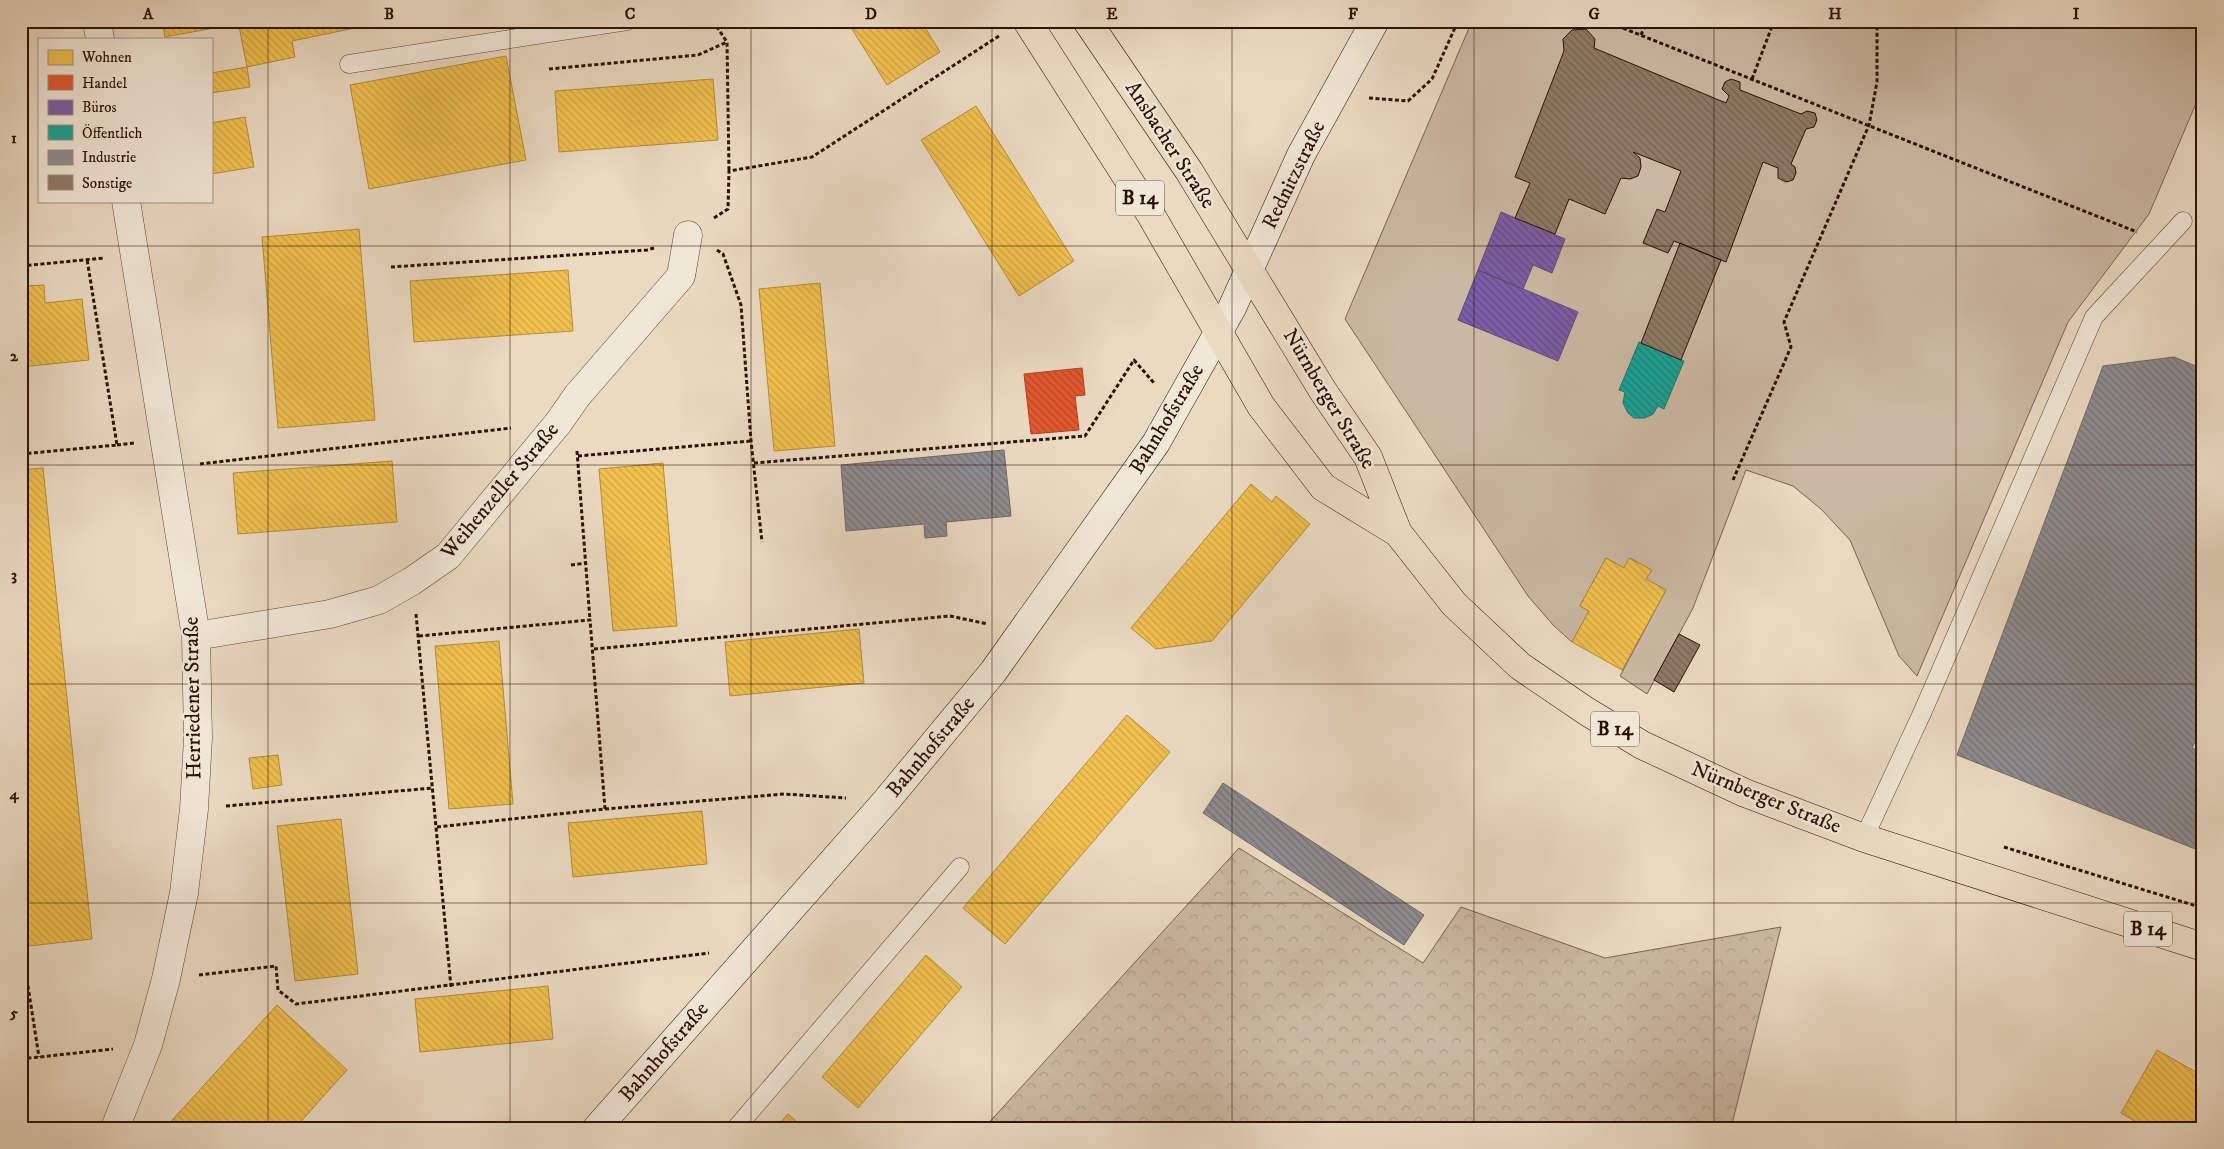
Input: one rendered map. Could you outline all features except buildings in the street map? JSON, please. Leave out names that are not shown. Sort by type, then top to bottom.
[{"type":"main road","name":"Ansbacher Straße","points":[[1088,21],[1189,171],[1250,271]]},
{"type":"main road","name":"B 14","points":[[1016,27],[1151,215],[1218,331]]},
{"type":"main road","name":"Nürnberger Straße","points":[[1250,271],[1323,391],[1368,457],[1398,533],[1454,604],[1520,666],[1586,711],[1642,745],[1716,780],[1864,838],[2203,947]]},
{"type":"main road","name":"Nürnberger Straße","points":[[1218,331],[1261,406],[1323,487],[1398,533]]},
{"type":"street","points":[[97,21],[100,38]]},
{"type":"street","name":"Rednitzstraße","points":[[1218,331],[1232,308],[1250,271],[1301,155],[1375,21]]},
{"type":"street","name":"Herriedener Straße","points":[[114,1128],[148,1045],[166,979],[184,893],[194,809],[198,738],[196,636],[126,202]]},
{"type":"street","name":"Weihenzeller Straße","points":[[196,636],[330,614],[379,600],[412,581],[448,556],[559,422],[577,396],[681,276],[688,235]]},
{"type":"street","name":"Bahnhofstraße","points":[[597,1128],[886,801],[993,672],[1023,633],[1156,443],[1218,331]]},
{"type":"lane","points":[[349,64],[627,21]]},
{"type":"lane","points":[[1864,838],[1923,711],[2094,318],[2183,221]]},
{"type":"lane","points":[[736,1128],[960,867]]},
{"type":"path","points":[[688,235],[728,209],[727,42],[713,21]]},
{"type":"path","points":[[1408,101],[1432,79],[1458,21]]},
{"type":"path","points":[[1605,21],[2164,242]]},
{"type":"path","points":[[1642,36],[1647,21]]},
{"type":"path","points":[[1752,79],[1774,21]]},
{"type":"path","points":[[1733,480],[1791,347],[1784,322],[1869,125],[1877,82],[1876,21]]},
{"type":"path","points":[[729,171],[812,157],[1016,27]]},
{"type":"path","points":[[549,69],[698,55],[727,42]]},
{"type":"path","points":[[21,266],[134,255]]},
{"type":"path","points":[[21,454],[117,445],[87,259]]},
{"type":"path","points":[[754,463],[1085,436],[1134,360],[1176,409]]},
{"type":"path","points":[[170,468],[559,422]]},
{"type":"path","points":[[578,456],[751,441]]},
{"type":"path","points":[[578,446],[605,809]]},
{"type":"path","points":[[571,565],[586,563]]},
{"type":"path","points":[[412,581],[419,636],[451,987]]},
{"type":"path","points":[[594,649],[950,616],[1023,633]]},
{"type":"path","points":[[419,636],[590,620]]},
{"type":"path","points":[[194,809],[432,788]]},
{"type":"path","points":[[437,827],[605,809],[784,794],[886,801]]},
{"type":"path","points":[[166,979],[276,966],[278,990],[296,1004],[451,987],[756,946]]},
{"type":"path","points":[[21,961],[25,967],[39,1058]]},
{"type":"path","points":[[21,1060],[148,1045]]},
{"type":"green space","points":[[1472,21],[2203,21],[2203,87],[2149,214],[2068,322],[1917,676],[1899,656],[1850,540],[1821,509],[1793,486],[1746,470],[1693,608],[1647,694],[1620,676],[1666,590],[1646,579],[1651,570],[1630,558],[1624,568],[1606,558],[1580,606],[1589,611],[1572,642],[1554,626],[1528,596],[1345,319]]},
{"type":"green space","points":[[1239,848],[1423,963],[1461,907],[1605,958],[1781,927],[1731,1128],[984,1128]]}]
